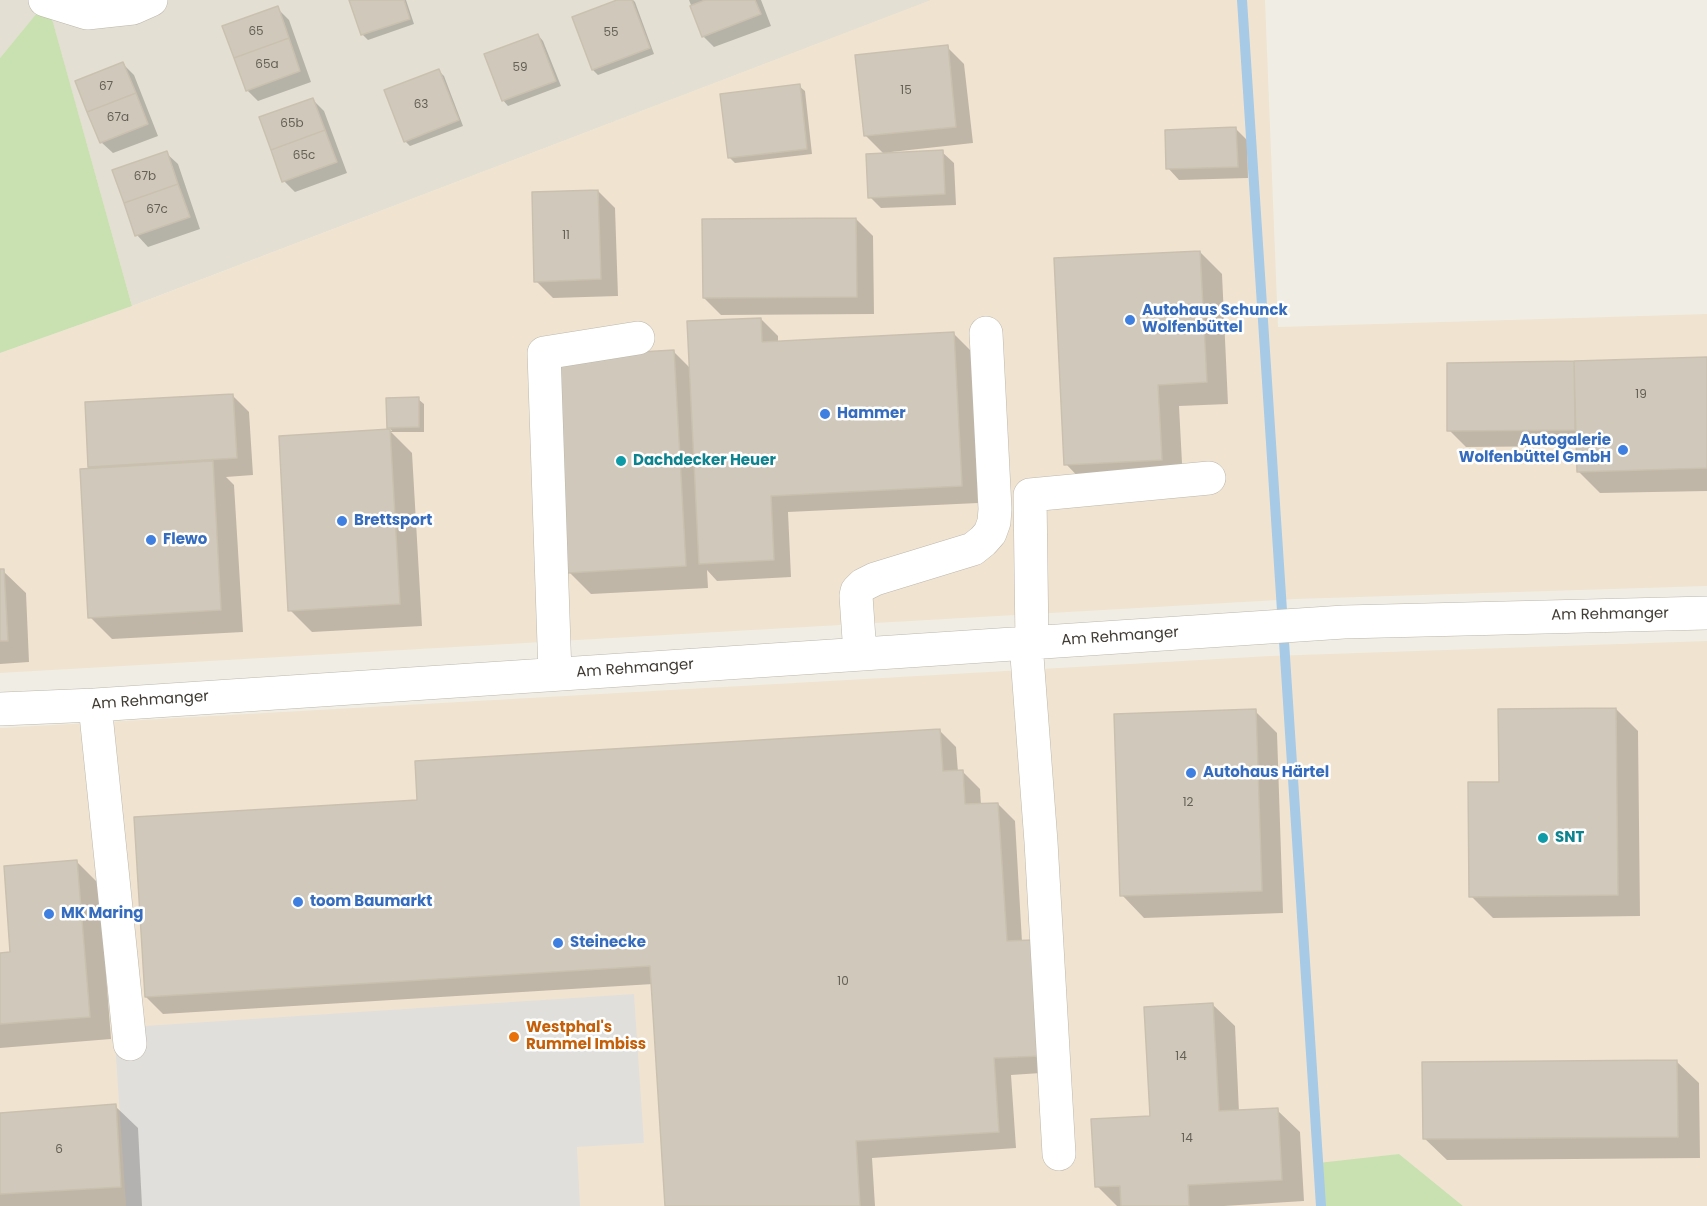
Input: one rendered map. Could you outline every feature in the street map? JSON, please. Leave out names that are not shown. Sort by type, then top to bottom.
[{"type":"street","points":[[45,0],[87,13],[133,8],[151,0]]},
{"type":"street","points":[[860,654],[856,596],[857,591],[863,585],[875,579],[973,549],[990,533],[995,509],[986,333]]},
{"type":"street","points":[[555,674],[544,353],[638,338]]},
{"type":"street","points":[[1059,1154],[1029,643],[1030,495],[1209,478]]},
{"type":"street","name":"Am Rehmanger","points":[[0,709],[95,705],[1344,622],[1707,613]]},
{"type":"street","points":[[95,705],[130,1044]]},
{"type":"shaded area","points":[[0,0],[932,0],[132,306],[47,2],[0,58]]},
{"type":"shaded area","points":[[931,0],[1265,0],[1278,327],[1707,314],[1707,586],[1296,599],[0,673],[0,353],[132,306]]},
{"type":"shaded area","points":[[1707,641],[1707,1206],[1463,1206],[1399,1154],[1318,1164],[1321,1206],[0,1206],[0,728],[1270,656]]},
{"type":"shaded area","points":[[634,994],[644,1143],[577,1147],[580,1206],[126,1206],[114,1028]]},
{"type":"green space","points":[[47,1],[132,306],[0,353],[0,58]]},
{"type":"green space","points":[[1399,1154],[1463,1206],[1321,1206],[1318,1163]]},
{"type":"building","points":[[349,0],[404,0],[410,19],[361,35]]},
{"type":"building","points":[[617,0],[632,0],[650,48],[592,70],[572,17]]},
{"type":"building","points":[[705,0],[755,0],[761,14],[702,37],[690,6]]},
{"type":"building","points":[[278,6],[289,38],[234,58],[222,26]]},
{"type":"building","points":[[538,34],[556,81],[502,101],[484,54]]},
{"type":"building","points":[[289,38],[300,71],[246,91],[234,58]]},
{"type":"building","points":[[948,45],[956,127],[864,136],[855,55]]},
{"type":"building","points":[[123,62],[136,93],[87,112],[75,81]]},
{"type":"building","points":[[439,69],[459,120],[404,142],[384,90]]},
{"type":"building","points":[[800,84],[807,149],[728,158],[720,94]]},
{"type":"building","points":[[136,93],[148,124],[100,143],[87,112]]},
{"type":"building","points":[[313,98],[325,130],[271,150],[259,117]]},
{"type":"building","points":[[1236,127],[1238,167],[1166,169],[1165,130]]},
{"type":"building","points":[[325,130],[337,162],[282,182],[271,150]]},
{"type":"building","points":[[943,150],[945,194],[868,198],[866,154]]},
{"type":"building","points":[[167,151],[178,184],[124,203],[112,170]]},
{"type":"building","points":[[178,184],[190,217],[135,236],[124,203]]},
{"type":"building","points":[[598,190],[601,279],[534,282],[532,192]]},
{"type":"building","points":[[856,218],[857,297],[703,298],[702,219]]},
{"type":"building","name":"Autohaus Schunck Wolfenbüttel","points":[[1200,251],[1207,382],[1158,385],[1162,460],[1064,465],[1054,258]]},
{"type":"building","name":"Hammer","points":[[761,318],[762,342],[954,332],[962,486],[771,496],[774,560],[699,564],[687,321]]},
{"type":"building","name":"Dachdecker Heuer","points":[[674,350],[686,566],[567,573],[556,357]]},
{"type":"building","points":[[1707,357],[1707,468],[1577,472],[1574,361]]},
{"type":"building","points":[[1574,361],[1575,430],[1447,431],[1447,363]]},
{"type":"building","points":[[233,394],[237,458],[88,467],[85,402]]},
{"type":"building","points":[[419,397],[419,427],[387,428],[386,398]]},
{"type":"building","points":[[390,429],[400,604],[288,611],[279,436]]},
{"type":"building","name":"Flewo","points":[[213,461],[221,610],[88,618],[80,469]]},
{"type":"building","points":[[0,569],[4,569],[8,641],[0,641]]},
{"type":"building","name":"SNT","points":[[1616,708],[1618,895],[1469,897],[1468,782],[1499,782],[1498,709]]},
{"type":"building","points":[[1256,709],[1262,891],[1120,896],[1114,714]]},
{"type":"building","points":[[940,729],[943,771],[963,770],[965,804],[998,803],[1007,941],[1033,940],[1040,1056],[994,1058],[999,1132],[856,1141],[860,1206],[665,1206],[650,966],[145,997],[134,817],[417,800],[415,761]]},
{"type":"building","points":[[77,860],[90,1017],[0,1024],[0,953],[10,952],[4,866]]},
{"type":"building","points":[[1213,1003],[1219,1111],[1278,1108],[1282,1180],[1188,1185],[1189,1206],[1121,1206],[1120,1186],[1095,1187],[1091,1119],[1150,1116],[1144,1007]]},
{"type":"building","points":[[1677,1060],[1678,1137],[1423,1139],[1422,1062]]},
{"type":"building","points":[[116,1104],[121,1187],[0,1194],[0,1113]]},
{"type":"waterway","points":[[1242,0],[1321,1206]]},
{"type":"place","name":"Autohaus Schunck Wolfenbüttel","points":[[1130,320]]},
{"type":"place","name":"Hammer","points":[[825,414]]},
{"type":"place","name":"Autogalerie Wolfenbüttel GmbH","points":[[1623,450]]},
{"type":"place","name":"Dachdecker Heuer","points":[[621,461]]},
{"type":"place","name":"Brettsport","points":[[342,521]]},
{"type":"place","name":"Flewo","points":[[151,540]]},
{"type":"place","name":"Autohaus Härtel","points":[[1191,773]]},
{"type":"place","name":"SNT","points":[[1543,838]]},
{"type":"place","name":"toom Baumarkt","points":[[298,902]]},
{"type":"place","name":"MK Maring","points":[[49,914]]},
{"type":"place","name":"Steinecke","points":[[558,943]]},
{"type":"place","name":"Westphal's Rummel Imbiss","points":[[514,1037]]}]
